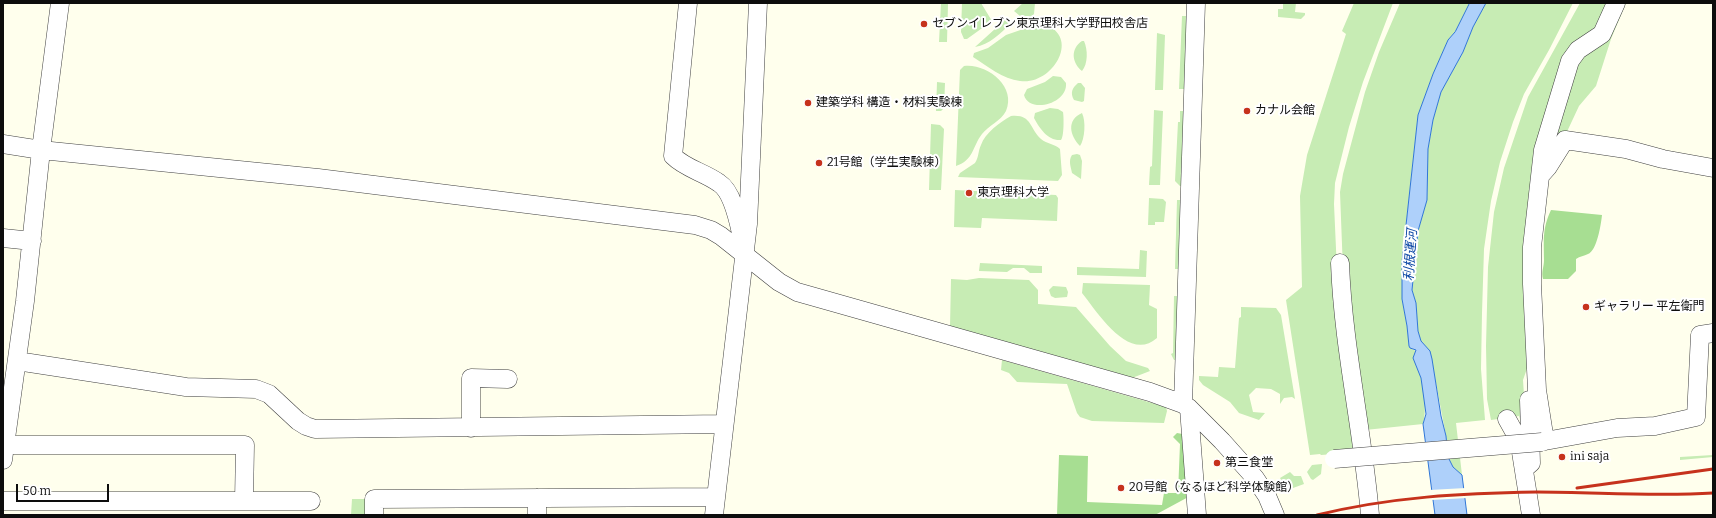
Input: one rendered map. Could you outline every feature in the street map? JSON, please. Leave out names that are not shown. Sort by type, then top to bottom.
[{"type":"street","points":[[60,3],[41,150],[32,241],[12,364],[5,442],[245,445],[244,501]]},
{"type":"street","points":[[688,3],[673,156],[681,164],[720,183],[735,206],[741,233]]},
{"type":"street","points":[[714,515],[748,224],[758,3]]},
{"type":"street","points":[[1196,3],[1186,406],[1197,515]]},
{"type":"street","points":[[1616,3],[1602,34],[1578,50],[1570,61],[1545,144],[1539,177],[1531,269],[1537,390],[1546,441],[1617,428],[1655,426],[1696,417],[1700,335],[1713,333]]},
{"type":"street","points":[[1539,177],[1548,167],[1565,140],[1626,148],[1663,159],[1713,168]]},
{"type":"street","points":[[3,144],[41,150],[318,178],[679,223],[711,230],[721,236],[779,282],[797,292],[1150,392],[1186,406],[1222,441],[1255,478],[1267,496],[1275,515]]},
{"type":"street","points":[[3,238],[32,241]]},
{"type":"street","points":[[1340,263],[1341,294],[1359,418],[1370,515]]},
{"type":"street","points":[[12,364],[186,387],[256,389],[269,394],[298,421],[306,426],[316,429],[724,424]]},
{"type":"street","points":[[1524,469],[1531,463],[1528,382],[1536,372]]},
{"type":"street","points":[[471,428],[471,378],[508,379]]},
{"type":"street","points":[[1507,419],[1517,437],[1524,469],[1531,515]]},
{"type":"street","points":[[1334,459],[1542,442]]},
{"type":"street","points":[[374,515],[374,499],[537,506],[716,497]]},
{"type":"street","points":[[3,501],[312,501]]},
{"type":"green space","points":[[941,3],[948,4],[947,42],[939,42]]},
{"type":"green space","points":[[962,3],[981,3],[992,21],[967,39],[964,39],[961,32]]},
{"type":"green space","points":[[1023,3],[1035,3],[1034,14],[1026,21],[1014,11]]},
{"type":"green space","points":[[1283,3],[1296,3],[1295,12],[1305,13],[1305,15],[1301,19],[1278,17],[1278,9],[1283,9]]},
{"type":"green space","points":[[1354,3],[1393,3],[1363,82],[1349,127],[1335,183],[1334,204],[1337,271],[1359,452],[1310,455],[1286,300],[1302,287],[1300,196],[1307,155],[1346,34],[1342,31]]},
{"type":"green space","points":[[1400,3],[1470,3],[1455,32],[1448,40],[1433,74],[1418,115],[1402,262],[1402,299],[1409,346],[1416,351],[1414,358],[1421,377],[1425,407],[1423,424],[1365,430],[1343,271],[1340,192],[1343,174],[1365,92],[1379,52]]},
{"type":"green space","points":[[1486,3],[1573,3],[1524,94],[1500,162],[1491,201],[1484,249],[1481,369],[1485,420],[1456,423],[1462,475],[1453,467],[1448,457],[1446,436],[1430,351],[1421,341],[1418,331],[1416,303],[1412,290],[1418,231],[1427,199],[1428,149],[1433,120],[1441,92],[1463,52],[1473,27]]},
{"type":"green space","points":[[1580,3],[1611,3],[1593,34],[1542,139],[1531,357],[1523,380],[1527,441],[1519,416],[1491,420],[1487,399],[1486,346],[1488,267],[1494,212],[1504,168],[1528,97]]},
{"type":"green space","points":[[1621,3],[1626,3],[1611,39],[1596,86],[1579,106],[1565,136],[1548,149],[1575,61]]},
{"type":"green space","points":[[1182,16],[1187,16],[1186,89],[1179,89]]},
{"type":"green space","points":[[1006,19],[1011,23],[1003,31],[985,44],[975,47]]},
{"type":"green space","points":[[1044,24],[1055,30],[1061,39],[1062,49],[1052,69],[1043,76],[1032,81],[1014,80],[995,72],[973,57],[974,53],[988,48],[1006,35],[1035,25]]},
{"type":"green space","points":[[1157,33],[1165,35],[1163,90],[1155,90]]},
{"type":"green space","points":[[1084,41],[1087,57],[1082,71],[1074,60],[1074,52],[1078,44]]},
{"type":"green space","points":[[964,66],[973,66],[990,72],[1003,85],[1007,93],[1008,102],[1004,115],[982,134],[970,157],[956,166],[960,70]]},
{"type":"green space","points":[[1053,76],[1061,77],[1066,83],[1065,90],[1061,96],[1048,104],[1033,104],[1027,101],[1024,95],[1027,89],[1045,82]]},
{"type":"green space","points":[[937,82],[945,83],[944,108],[941,111],[936,111]]},
{"type":"green space","points":[[1078,83],[1081,83],[1085,88],[1084,101],[1082,102],[1074,100],[1072,95],[1074,87]]},
{"type":"green space","points":[[1050,108],[1058,109],[1063,112],[1064,123],[1061,140],[1052,139],[1045,134],[1034,118],[1035,113]]},
{"type":"green space","points":[[1154,110],[1163,111],[1160,185],[1149,185],[1150,167],[1152,166]]},
{"type":"green space","points":[[1180,111],[1185,111],[1183,186],[1180,186],[1175,181],[1178,122],[1180,122]]},
{"type":"green space","points":[[1082,113],[1084,130],[1082,143],[1080,146],[1074,138],[1071,128],[1074,120]]},
{"type":"green space","points":[[1011,116],[1018,116],[1027,119],[1041,139],[1060,149],[1062,175],[1058,181],[958,177],[960,173],[975,163],[980,147],[989,132]]},
{"type":"green space","points":[[931,124],[940,125],[944,129],[941,190],[929,190]]},
{"type":"green space","points":[[1072,155],[1080,155],[1082,161],[1081,179],[1072,173],[1070,164]]},
{"type":"green space","points":[[955,190],[1056,195],[1058,198],[1057,221],[982,218],[981,228],[954,227]]},
{"type":"green space","points":[[1149,198],[1163,199],[1166,202],[1164,222],[1155,222],[1155,225],[1148,225]]},
{"type":"green space","points":[[1177,200],[1183,200],[1181,269],[1175,269]]},
{"type":"green space","points":[[1551,210],[1602,215],[1598,237],[1594,248],[1588,254],[1576,259],[1576,271],[1568,279],[1543,279],[1544,235],[1546,223]]},
{"type":"green space","points":[[1140,250],[1147,251],[1146,277],[1077,275],[1077,267],[1139,269]]},
{"type":"green space","points":[[980,263],[1042,266],[1042,273],[1030,273],[1024,268],[1013,268],[1007,272],[979,271]]},
{"type":"green space","points":[[979,278],[1029,280],[1038,290],[1038,304],[1076,307],[1110,346],[1126,361],[1148,368],[1150,371],[1132,378],[950,327],[951,279],[967,280]]},
{"type":"green space","points":[[1083,283],[1150,285],[1149,305],[1157,309],[1157,338],[1146,344],[1136,344],[1125,340],[1105,323],[1082,293]]},
{"type":"green space","points":[[1053,286],[1066,287],[1068,292],[1067,297],[1055,298],[1051,296],[1049,290]]},
{"type":"green space","points":[[1174,296],[1180,296],[1178,360],[1174,360],[1171,354],[1173,353]]},
{"type":"green space","points":[[1241,307],[1276,308],[1281,315],[1295,399],[1292,397],[1284,398],[1280,404],[1280,394],[1271,389],[1256,388],[1249,395],[1253,412],[1265,413],[1259,420],[1239,413],[1230,402],[1203,385],[1199,380],[1199,376],[1218,377],[1219,367],[1235,368]]},
{"type":"green space","points":[[1002,360],[1166,407],[1167,411],[1164,423],[1092,421],[1080,417],[1077,413],[1067,384],[1017,382],[1009,373],[1001,370]]},
{"type":"green space","points":[[1177,433],[1188,435],[1192,495],[1155,515],[1057,515],[1059,455],[1088,456],[1087,502],[1162,505],[1164,493],[1178,493],[1180,444],[1173,437]]},
{"type":"green space","points":[[1713,455],[1713,457],[1680,460],[1680,457]]},
{"type":"green space","points":[[1322,464],[1321,474],[1313,480],[1311,479],[1307,472],[1312,465]]},
{"type":"green space","points":[[1290,472],[1294,476],[1301,476],[1304,484],[1293,488],[1284,484],[1280,478]]},
{"type":"green space","points":[[352,499],[370,499],[371,515],[351,515]]},
{"type":"water","name":"利根運河","points":[[1470,3],[1486,3],[1473,27],[1463,52],[1441,92],[1433,120],[1428,149],[1427,200],[1418,231],[1412,290],[1416,303],[1418,331],[1421,341],[1430,351],[1432,359],[1441,416],[1446,436],[1448,457],[1453,467],[1462,475],[1467,515],[1435,515],[1423,424],[1426,414],[1421,378],[1413,358],[1416,350],[1410,348],[1409,346],[1402,299],[1402,262],[1418,115],[1433,74],[1448,40],[1455,32]]},
{"type":"pier","points":[[1466,488],[1467,498],[1431,500],[1429,490]]},
{"type":"railway","points":[[1577,488],[1713,469]]},
{"type":"railway","points":[[1317,515],[1399,500],[1482,493],[1713,493]]},
{"type":"place","name":"セブンイレブン東京理科大学野田校舎店","points":[[924,24]]},
{"type":"place","name":"建築学科 構造・材料実験棟","points":[[808,103]]},
{"type":"place","name":"カナル会館","points":[[1247,111]]},
{"type":"place","name":"21号館（学生実験棟）","points":[[819,163]]},
{"type":"place","name":"東京理科大学","points":[[969,193]]},
{"type":"place","name":"ギャラリー 平左衛門","points":[[1586,307]]},
{"type":"place","name":"ini saja","points":[[1562,457]]},
{"type":"place","name":"第三食堂","points":[[1217,463]]},
{"type":"place","name":"20号館（なるほど科学体験館）","points":[[1121,488]]}]
